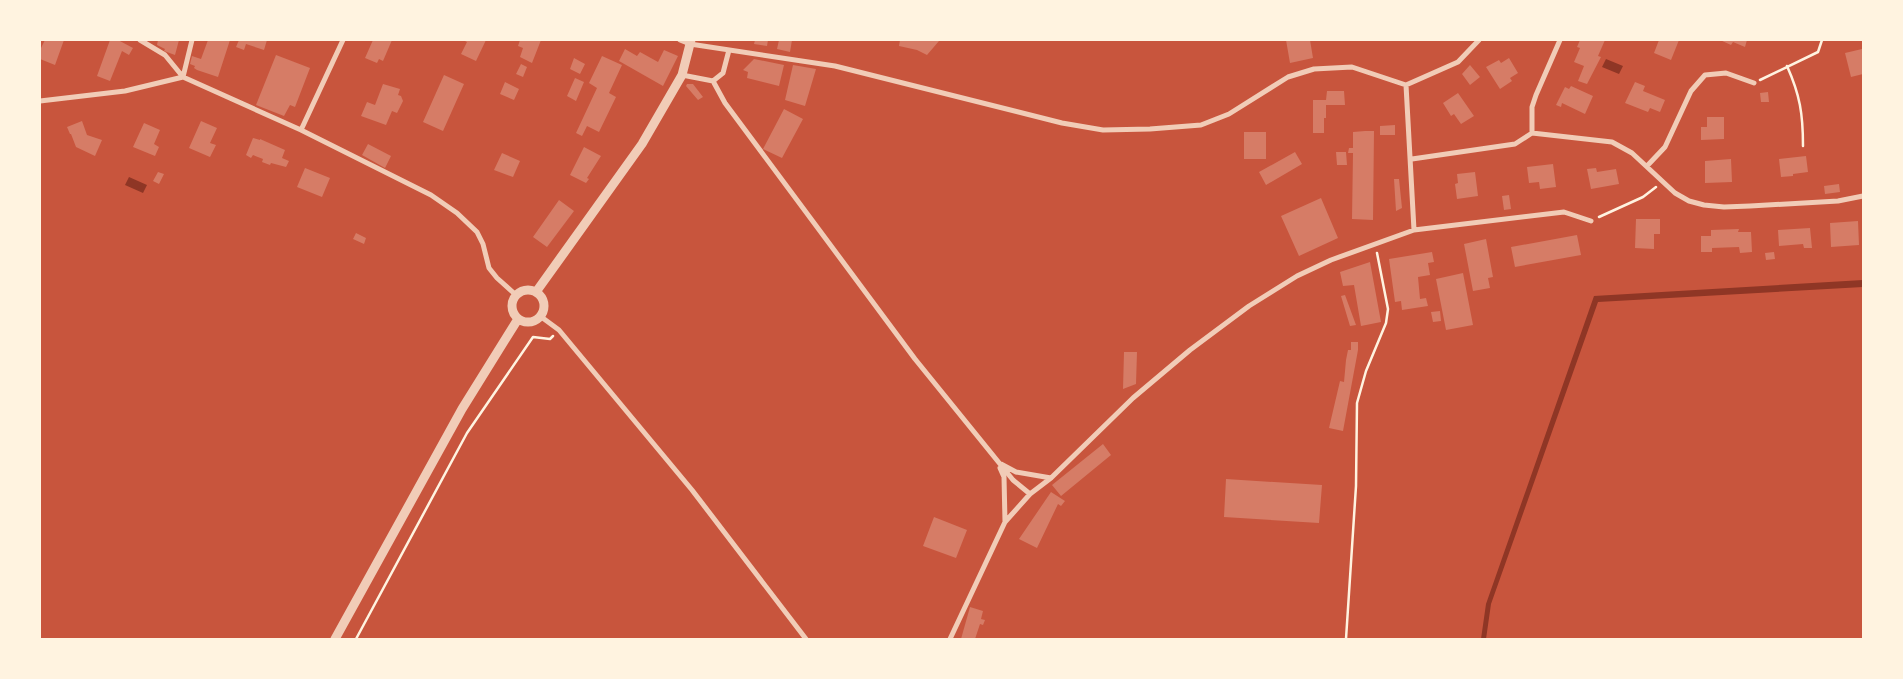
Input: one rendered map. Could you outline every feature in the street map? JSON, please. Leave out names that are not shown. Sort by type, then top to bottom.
[{"type":"street","points":[[140,40],[165,55],[183,77],[301,130],[431,195],[457,213],[478,232],[489,268],[516,295]]},
{"type":"street","points":[[183,77],[192,40]]},
{"type":"street","points":[[301,130],[343,40]]},
{"type":"street","points":[[680,40],[729,50],[835,66],[1062,122],[1103,130],[1201,125],[1228,114],[1288,77],[1314,69],[1352,67],[1406,85],[1458,62],[1479,40]]},
{"type":"street","points":[[1532,133],[1532,107],[1560,40]]},
{"type":"street","points":[[536,292],[642,144],[682,75],[691,42]]},
{"type":"street","points":[[713,81],[723,73],[729,50]]},
{"type":"street","points":[[1647,166],[1664,147],[1691,91],[1705,75],[1726,72],[1754,83]]},
{"type":"street","points":[[682,75],[713,81],[731,111],[903,343],[998,463],[1013,480],[1030,494]]},
{"type":"street","points":[[40,101],[125,91],[183,77]]},
{"type":"street","points":[[1406,85],[1412,159],[1414,230]]},
{"type":"street","points":[[1412,159],[1515,144],[1532,133],[1612,142],[1632,153],[1675,193],[1689,201],[1704,205],[1724,207],[1838,201],[1863,196]]},
{"type":"street","points":[[950,639],[1005,522],[1030,494],[1051,478],[1133,398],[1190,350],[1249,306],[1306,272],[1331,260],[1414,230],[1564,212],[1591,221]]},
{"type":"street","points":[[525,290],[536,292],[543,300],[543,311],[540,316],[532,321],[518,319],[512,310],[513,299],[525,290]]},
{"type":"street","points":[[540,316],[559,330],[692,490],[806,639]]},
{"type":"street","points":[[335,639],[462,409],[518,319]]},
{"type":"street","points":[[998,463],[1016,472],[1051,478]]},
{"type":"street","points":[[998,463],[1004,477],[1005,522]]},
{"type":"path","points":[[1754,83],[1818,52],[1822,40]]},
{"type":"path","points":[[1788,66],[1797,89],[1801,112],[1803,146]]},
{"type":"path","points":[[1591,221],[1643,197],[1663,181]]},
{"type":"path","points":[[1346,639],[1356,486],[1356,403],[1366,371],[1386,322],[1388,309],[1376,244]]},
{"type":"path","points":[[356,639],[467,433],[533,337],[550,339],[559,330]]},
{"type":"shaded area","points":[[1606,59],[1623,66],[1619,74],[1602,67]]},
{"type":"shaded area","points":[[129,177],[147,185],[143,193],[125,185]]},
{"type":"shaded area","points":[[1863,280],[1863,287],[1598,302],[1491,604],[1486,639],[1481,639],[1486,604],[1594,296]]},
{"type":"building","points":[[45,40],[64,40],[55,65],[40,59],[40,48]]},
{"type":"building","points":[[110,40],[118,40],[133,48],[129,55],[122,51],[110,81],[97,76]]},
{"type":"building","points":[[158,40],[179,40],[175,55],[164,51],[165,49],[157,45]]},
{"type":"building","points":[[208,40],[230,40],[218,77],[197,70],[194,68],[195,66],[190,64],[192,56],[201,59]]},
{"type":"building","points":[[239,40],[267,40],[264,50],[246,44],[244,50],[236,47]]},
{"type":"building","points":[[373,40],[392,40],[383,61],[379,59],[377,63],[365,58]]},
{"type":"building","points":[[463,40],[486,40],[476,61],[461,54],[467,42]]},
{"type":"building","points":[[520,40],[541,40],[532,63],[520,57],[523,48],[518,46]]},
{"type":"building","points":[[755,40],[768,40],[767,46],[754,44]]},
{"type":"building","points":[[779,40],[792,40],[790,52],[777,49]]},
{"type":"building","points":[[900,40],[939,41],[927,55],[917,50],[899,46]]},
{"type":"building","points":[[1286,40],[1310,40],[1313,58],[1290,63]]},
{"type":"building","points":[[1580,40],[1605,40],[1598,56],[1601,57],[1587,84],[1578,81],[1584,66],[1574,62],[1580,48],[1577,47]]},
{"type":"building","points":[[1659,40],[1679,40],[1671,60],[1654,53]]},
{"type":"building","points":[[1720,40],[1747,40],[1745,47],[1733,42],[1731,45]]},
{"type":"building","points":[[625,49],[637,56],[640,52],[658,62],[664,50],[678,56],[663,86],[619,61]]},
{"type":"building","points":[[1862,49],[1863,74],[1851,77],[1845,53]]},
{"type":"building","points":[[276,55],[310,68],[295,107],[290,105],[284,116],[256,105]]},
{"type":"building","points":[[602,56],[622,65],[609,93],[616,97],[599,132],[587,126],[582,136],[576,133],[597,88],[589,83]]},
{"type":"building","points":[[574,58],[585,64],[580,74],[570,69]]},
{"type":"building","points":[[1509,58],[1518,73],[1510,78],[1512,81],[1500,89],[1486,67],[1499,60],[1501,63]]},
{"type":"building","points":[[754,59],[784,65],[779,86],[747,78],[748,72],[743,70]]},
{"type":"building","points":[[521,64],[527,67],[523,77],[516,74]]},
{"type":"building","points":[[793,65],[816,69],[805,106],[785,100]]},
{"type":"building","points":[[1470,65],[1480,77],[1470,85],[1462,74]]},
{"type":"building","points":[[444,75],[464,84],[443,131],[423,122]]},
{"type":"building","points":[[575,78],[584,82],[576,101],[567,96]]},
{"type":"building","points":[[505,82],[519,89],[514,100],[500,94]]},
{"type":"building","points":[[1635,82],[1645,86],[1643,91],[1665,100],[1660,112],[1650,108],[1648,112],[1625,103]]},
{"type":"building","points":[[383,84],[400,89],[398,95],[401,96],[403,101],[397,113],[392,111],[386,125],[361,116],[367,102],[375,105]]},
{"type":"building","points":[[687,84],[693,84],[703,97],[698,100],[686,86]]},
{"type":"building","points":[[1571,86],[1593,96],[1585,114],[1562,103],[1561,107],[1556,105],[1565,87],[1569,89]]},
{"type":"building","points":[[1327,91],[1344,91],[1345,105],[1326,105],[1324,133],[1313,133],[1313,100],[1326,100]]},
{"type":"building","points":[[1768,92],[1769,102],[1761,102],[1760,93]]},
{"type":"building","points":[[1458,93],[1474,116],[1461,124],[1454,114],[1451,116],[1443,103]]},
{"type":"building","points":[[784,109],[803,119],[782,158],[763,149]]},
{"type":"building","points":[[1707,117],[1724,117],[1724,139],[1701,140],[1701,127],[1707,127]]},
{"type":"building","points":[[82,121],[87,135],[102,140],[95,156],[76,147],[67,127]]},
{"type":"building","points":[[201,121],[217,128],[210,143],[216,145],[210,157],[189,148]]},
{"type":"building","points":[[144,123],[160,130],[154,144],[159,147],[155,156],[133,147]]},
{"type":"building","points":[[1395,125],[1395,135],[1380,135],[1380,126]]},
{"type":"building","points":[[1374,131],[1373,220],[1352,219],[1353,153],[1348,153],[1349,148],[1353,148],[1353,132]]},
{"type":"building","points":[[1244,132],[1266,132],[1266,159],[1244,159]]},
{"type":"building","points":[[253,138],[260,139],[285,150],[282,158],[289,161],[286,167],[271,163],[270,165],[262,162],[263,159],[253,155],[251,158],[246,155]]},
{"type":"building","points":[[368,144],[391,156],[385,168],[362,155]]},
{"type":"building","points":[[584,147],[601,156],[587,178],[589,179],[586,183],[570,175]]},
{"type":"building","points":[[1295,152],[1302,164],[1266,185],[1259,172]]},
{"type":"building","points":[[1336,152],[1346,152],[1347,165],[1337,165]]},
{"type":"building","points":[[502,153],[520,161],[513,177],[494,170]]},
{"type":"building","points":[[1806,156],[1808,172],[1781,177],[1779,159]]},
{"type":"building","points":[[1731,159],[1732,182],[1705,183],[1705,161]]},
{"type":"building","points":[[1553,164],[1556,187],[1540,189],[1539,182],[1529,183],[1527,167]]},
{"type":"building","points":[[305,168],[330,178],[322,197],[297,187]]},
{"type":"building","points":[[1596,168],[1597,172],[1616,169],[1619,184],[1591,189],[1587,169]]},
{"type":"building","points":[[158,172],[164,174],[159,184],[153,181]]},
{"type":"building","points":[[1475,172],[1478,196],[1457,199],[1455,184],[1458,183],[1457,174]]},
{"type":"building","points":[[1394,179],[1399,179],[1402,208],[1396,211]]},
{"type":"building","points":[[1839,184],[1840,192],[1825,194],[1824,186]]},
{"type":"building","points":[[1509,195],[1511,209],[1504,210],[1502,196]]},
{"type":"building","points":[[1321,198],[1338,238],[1299,256],[1281,216]]},
{"type":"building","points":[[559,200],[574,211],[547,247],[533,237]]},
{"type":"building","points":[[1636,219],[1660,219],[1660,234],[1654,234],[1654,249],[1635,248]]},
{"type":"building","points":[[1858,221],[1859,245],[1831,247],[1830,223]]},
{"type":"building","points":[[1810,228],[1812,248],[1804,248],[1803,244],[1779,246],[1778,230]]},
{"type":"building","points":[[1739,229],[1738,232],[1751,232],[1752,252],[1740,253],[1739,247],[1712,248],[1712,252],[1701,252],[1701,236],[1711,236],[1711,230]]},
{"type":"building","points":[[356,233],[366,238],[364,244],[353,239]]},
{"type":"building","points":[[1577,235],[1581,255],[1515,267],[1511,247]]},
{"type":"building","points":[[1486,239],[1493,277],[1488,278],[1490,288],[1473,291],[1464,244]]},
{"type":"building","points":[[1432,252],[1434,262],[1428,263],[1430,275],[1418,277],[1420,299],[1426,298],[1428,306],[1402,310],[1401,301],[1395,302],[1389,259]]},
{"type":"building","points":[[1774,252],[1775,259],[1766,260],[1765,253]]},
{"type":"building","points":[[1370,262],[1381,322],[1361,326],[1354,285],[1343,286],[1340,272]]},
{"type":"building","points":[[1463,273],[1473,325],[1446,330],[1436,279]]},
{"type":"building","points":[[1345,295],[1356,325],[1350,326],[1341,296]]},
{"type":"building","points":[[1440,311],[1441,321],[1433,322],[1431,312]]},
{"type":"building","points":[[1351,342],[1358,342],[1358,350],[1343,431],[1329,428],[1340,381],[1344,382],[1346,360],[1348,350],[1351,350]]},
{"type":"building","points":[[1124,352],[1137,352],[1136,384],[1123,389]]},
{"type":"building","points":[[1103,444],[1111,455],[1061,496],[1052,485]]},
{"type":"building","points":[[1226,479],[1322,485],[1319,523],[1224,517]]},
{"type":"building","points":[[1051,492],[1065,501],[1061,506],[1058,504],[1037,548],[1019,539]]},
{"type":"building","points":[[934,517],[967,530],[956,558],[923,546]]},
{"type":"building","points":[[970,607],[983,611],[981,619],[985,620],[983,625],[980,624],[975,639],[961,639]]}]
